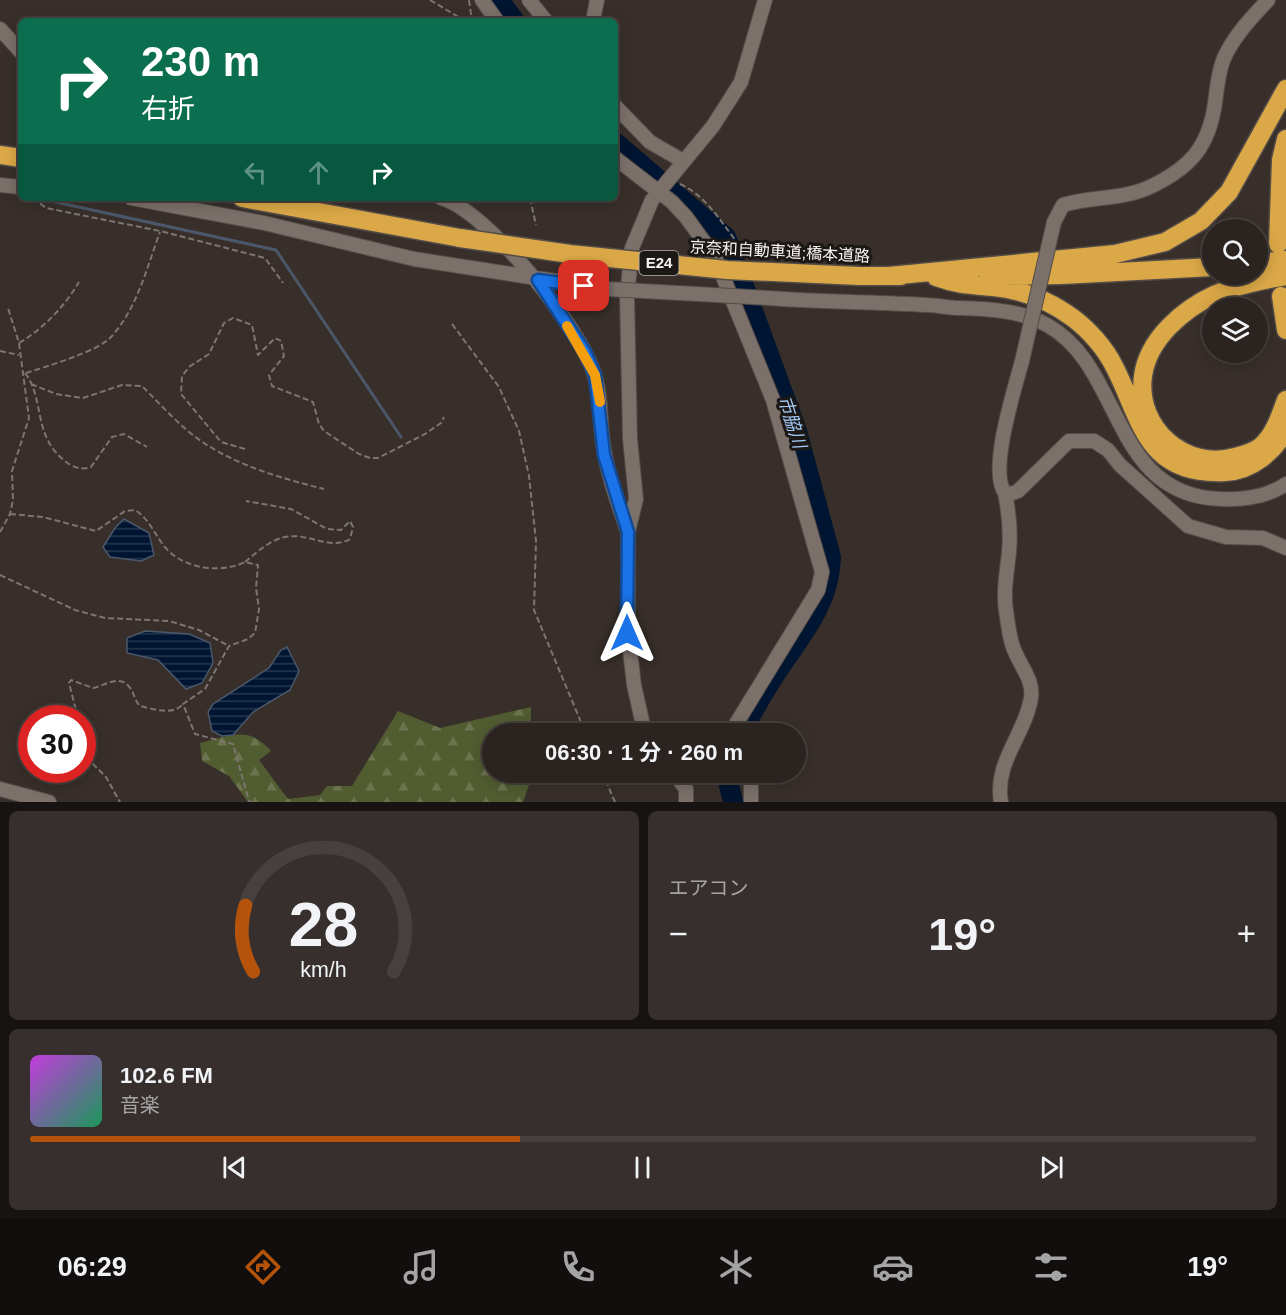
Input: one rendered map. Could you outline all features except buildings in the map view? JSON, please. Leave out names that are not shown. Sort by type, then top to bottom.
[{"type":"highway","points":[[889,276],[1115,254],[1165,242],[1201,221],[1229,192],[1286,89]]},
{"type":"highway","points":[[1268,258],[1282,252],[1281,159],[1286,139]]},
{"type":"highway","points":[[0,155],[18,158]]},
{"type":"highway","name":"京奈和自動車道;橋本道路","points":[[258,201],[460,238],[570,254],[716,269],[936,277],[1062,275],[1202,268]]},
{"type":"highway","points":[[1286,276],[1236,287],[1214,295],[1177,320],[1158,339],[1146,362],[1143,394],[1149,418],[1161,436],[1176,451],[1202,460],[1224,460],[1260,447],[1275,429],[1286,400]]},
{"type":"highway","points":[[936,277],[958,286],[995,287],[1024,293],[1051,303],[1075,320],[1096,339],[1114,365],[1146,438],[1161,453],[1180,465],[1212,472],[1240,470],[1274,448],[1286,430]]},
{"type":"highway","points":[[1281,296],[1286,330]]},
{"type":"street","points":[[482,0],[495,18]]},
{"type":"street","points":[[529,0],[544,18]]},
{"type":"street","points":[[594,18],[597,0]]},
{"type":"street","points":[[643,723],[627,633],[628,532],[636,500],[630,439],[628,275],[632,248],[640,224],[659,192],[713,126],[741,82],[765,0]]},
{"type":"street","points":[[1001,802],[1000,784],[1007,756],[1020,733],[1031,697],[1027,673],[1012,645],[1003,589],[1009,553],[1010,519],[1000,481],[1002,447],[1054,222],[1063,204],[1144,189],[1169,176],[1192,159],[1205,143],[1211,125],[1223,60],[1240,32],[1268,0]]},
{"type":"street","points":[[0,30],[18,49]]},
{"type":"street","points":[[618,108],[650,142],[683,161]]},
{"type":"street","points":[[618,160],[687,217],[715,257],[773,400],[822,572],[818,590],[737,723]]},
{"type":"street","points":[[0,185],[18,187]]},
{"type":"street","points":[[147,201],[264,223],[394,255],[538,280],[607,289],[988,308],[1046,324],[1065,337],[1086,359],[1134,452],[1150,469],[1189,494],[1214,499],[1247,499],[1286,484]]},
{"type":"street","points":[[458,202],[538,280],[585,352],[595,375],[604,455],[628,532]]},
{"type":"street","points":[[1005,493],[1018,491],[1069,441],[1080,439],[1094,441],[1108,450],[1120,465],[1188,526],[1226,537],[1263,538],[1286,548]]},
{"type":"street","points":[[1120,465],[1134,452]]},
{"type":"street","points":[[681,783],[686,789],[686,802]]},
{"type":"street","points":[[751,783],[751,802]]},
{"type":"street","points":[[0,789],[49,802]]},
{"type":"path","points":[[430,0],[460,18]]},
{"type":"path","points":[[469,0],[472,18]]},
{"type":"path","points":[[672,180],[693,190],[709,205],[736,241]]},
{"type":"path","points":[[37,201],[46,208],[160,231],[266,258],[283,284]]},
{"type":"path","points":[[531,201],[536,225]]},
{"type":"path","points":[[24,374],[67,359],[110,339],[131,308],[160,231]]},
{"type":"path","points":[[19,343],[34,334],[68,302],[79,282]]},
{"type":"path","points":[[0,532],[10,514],[13,500],[12,471],[29,418],[19,343],[8,308]]},
{"type":"path","points":[[245,449],[221,442],[181,394],[182,376],[189,367],[209,354],[224,323],[233,318],[252,325],[258,355],[275,338],[281,341],[284,356],[269,375],[272,386],[313,402],[319,424],[324,431],[364,457],[378,458],[425,434],[441,423],[444,417]]},
{"type":"path","points":[[452,324],[499,387],[519,431],[529,476],[536,541],[534,610],[581,723]]},
{"type":"path","points":[[0,351],[19,355]]},
{"type":"path","points":[[24,374],[31,384],[42,428],[51,448],[73,466],[87,469],[91,467],[112,437],[124,434],[147,447]]},
{"type":"path","points":[[31,384],[56,394],[82,398],[122,385],[142,386],[180,423],[207,445],[277,477],[324,489]]},
{"type":"path","points":[[10,514],[43,517],[96,531],[125,511],[135,510],[145,516],[164,545],[181,560],[219,570],[245,562],[264,546],[284,537],[302,536],[338,544],[350,539],[353,526],[350,520],[341,530],[327,530],[291,509],[246,501]]},
{"type":"path","points":[[75,705],[69,683],[71,680],[93,688],[110,680],[125,683],[130,688],[136,702],[152,709],[171,711],[205,689],[230,646],[248,639],[258,626],[255,588],[260,569],[258,565],[245,562]]},
{"type":"path","points":[[0,575],[75,610],[105,618],[169,621],[199,630],[230,646]]},
{"type":"path","points":[[183,704],[195,734],[219,738],[233,744],[250,802]]},
{"type":"path","points":[[96,767],[106,777],[120,802]]},
{"type":"path","points":[[607,783],[615,802]]},
{"type":"green space","points":[[531,707],[531,723],[482,723],[482,783],[529,783],[523,802],[248,802],[229,776],[202,761],[200,743],[230,736],[247,735],[263,743],[271,751],[259,760],[288,799],[320,795],[327,786],[352,786],[398,711],[440,728]]},
{"type":"water","points":[[124,519],[149,533],[154,555],[141,561],[110,557],[103,547],[115,528]]},
{"type":"water","points":[[145,631],[189,634],[210,643],[213,663],[202,683],[186,689],[158,660],[127,653],[127,638]]},
{"type":"water","points":[[287,647],[299,671],[290,690],[253,712],[233,735],[222,736],[212,731],[208,712],[213,704],[269,668],[281,650]]},
{"type":"waterway","name":"市脇川","points":[[499,0],[513,18]]},
{"type":"waterway","name":"市脇川","points":[[618,145],[726,237],[797,431],[831,557],[829,575],[819,607],[746,723]]},
{"type":"waterway","points":[[51,201],[276,250],[401,437]]},
{"type":"waterway","name":"市脇川","points":[[729,783],[733,802]]},
{"type":"slow traffic","points":[[567,326],[585,352],[595,375],[600,402]]},
{"type":"route","points":[[584,286],[538,280],[585,352],[595,375],[604,455],[628,532],[627,633]]}]
